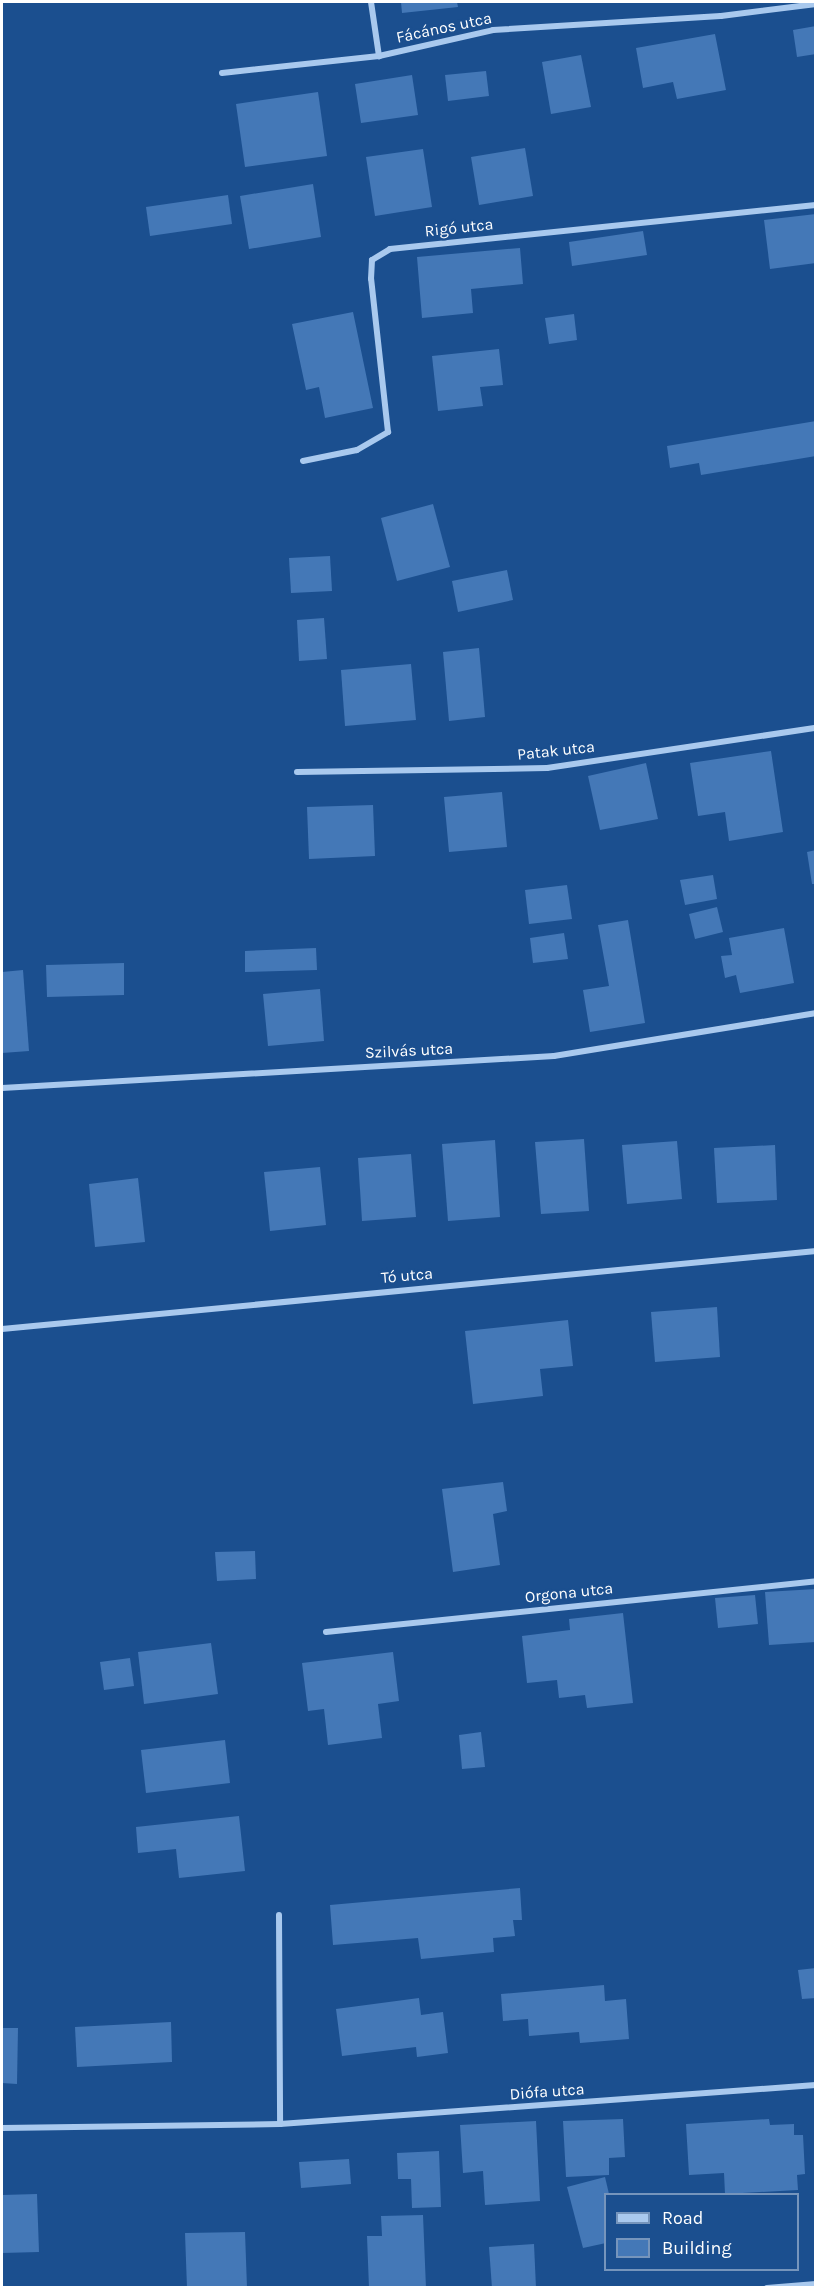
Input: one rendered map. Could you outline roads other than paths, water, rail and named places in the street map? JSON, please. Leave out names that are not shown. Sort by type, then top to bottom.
[{"type":"street","points":[[371,2],[379,56]]},
{"type":"street","name":"Fácános utca","points":[[222,73],[379,56],[493,30],[721,16],[816,3]]},
{"type":"street","name":"Rigó utca","points":[[303,461],[357,450],[388,432],[371,279],[372,260],[390,249],[816,205]]},
{"type":"street","name":"Patak utca","points":[[297,772],[547,768],[816,728]]},
{"type":"street","name":"Szilvás utca","points":[[2,1089],[554,1056],[816,1014]]},
{"type":"street","name":"Tó utca","points":[[2,1329],[816,1251]]},
{"type":"street","name":"Orgona utca","points":[[326,1632],[816,1581]]},
{"type":"street","points":[[279,1915],[280,2124]]},
{"type":"street","name":"Diófa utca","points":[[2,2128],[280,2124],[816,2085]]},
{"type":"street","points":[[767,2288],[816,2284]]}]
